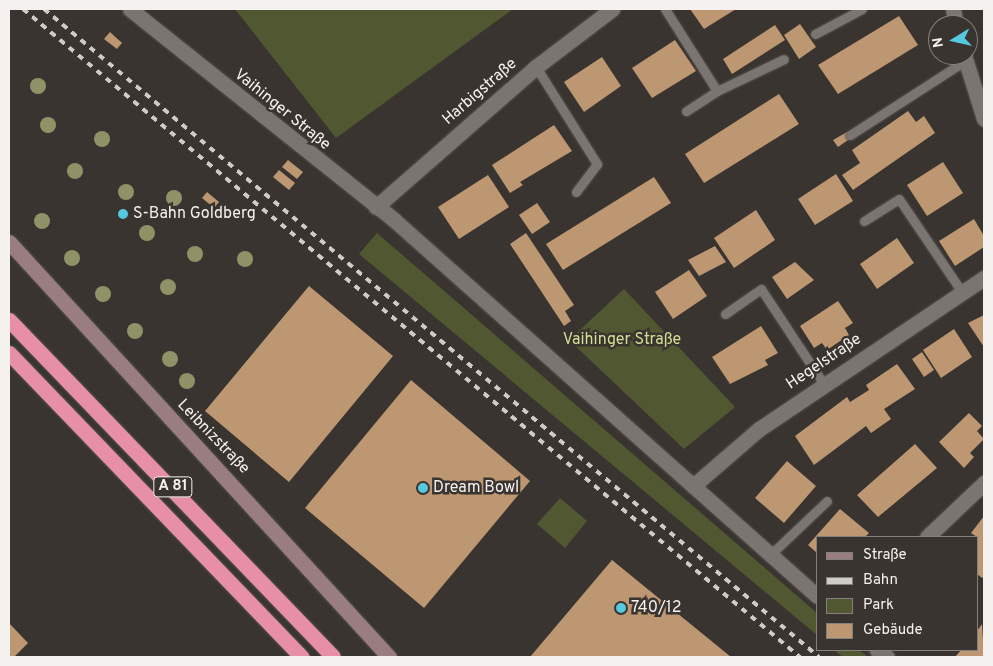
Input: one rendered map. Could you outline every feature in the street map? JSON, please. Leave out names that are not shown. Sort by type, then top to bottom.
[{"type":"highway","name":"A 81","points":[[9,320],[333,657]]},
{"type":"highway","name":"A 81","points":[[9,353],[302,657]]},
{"type":"street","name":"Vaihinger Straße","points":[[130,9],[376,207],[816,595]]},
{"type":"street","name":"Harbigstraße","points":[[376,207],[536,67],[604,11]]},
{"type":"street","points":[[967,65],[984,119]]},
{"type":"street","name":"Leibnizstraße","points":[[9,242],[261,513],[390,657]]},
{"type":"street","name":"Hegelstraße","points":[[693,486],[759,429],[823,383],[984,278]]},
{"type":"street","points":[[928,536],[984,483]]},
{"type":"lane","points":[[665,9],[717,91]]},
{"type":"lane","points":[[815,34],[862,9]]},
{"type":"lane","points":[[686,111],[717,91],[784,59]]},
{"type":"lane","points":[[850,135],[955,65]]},
{"type":"lane","points":[[536,67],[597,164],[576,192]]},
{"type":"lane","points":[[864,221],[900,199],[962,292]]},
{"type":"lane","points":[[725,314],[761,289],[823,383]]},
{"type":"lane","points":[[771,554],[827,501]]},
{"type":"green space","points":[[235,9],[513,9],[336,138]]},
{"type":"green space","points":[[377,233],[816,612],[816,634],[359,254]]},
{"type":"green space","name":"Vaihinger Straße","points":[[624,289],[735,407],[684,449],[569,340]]},
{"type":"green space","points":[[560,498],[587,521],[565,548],[537,524]]},
{"type":"green space","points":[[835,651],[860,651],[868,657],[843,657]]},
{"type":"building","points":[[690,9],[736,9],[704,29]]},
{"type":"building","points":[[899,16],[918,45],[838,94],[818,65]]},
{"type":"building","points":[[800,24],[816,47],[799,59],[784,35]]},
{"type":"building","points":[[775,25],[785,40],[732,74],[723,59]]},
{"type":"building","points":[[110,32],[122,43],[117,49],[104,39]]},
{"type":"building","points":[[675,40],[696,71],[652,98],[632,68]]},
{"type":"building","points":[[602,57],[621,86],[584,112],[564,82]]},
{"type":"building","points":[[779,94],[799,124],[704,183],[685,154]]},
{"type":"building","points":[[908,111],[916,122],[924,116],[935,133],[853,190],[842,175],[860,163],[852,150]]},
{"type":"building","points":[[554,125],[572,151],[520,182],[523,185],[510,193],[492,165]]},
{"type":"building","points":[[847,132],[851,138],[838,147],[833,140]]},
{"type":"building","points":[[288,160],[303,172],[297,179],[282,167]]},
{"type":"building","points":[[943,162],[963,193],[927,216],[907,185]]},
{"type":"building","points":[[279,170],[295,183],[289,190],[273,177]]},
{"type":"building","points":[[836,174],[853,201],[815,225],[798,199]]},
{"type":"building","points":[[488,175],[509,207],[459,239],[438,207]]},
{"type":"building","points":[[654,177],[671,203],[563,270],[546,244]]},
{"type":"building","points":[[207,192],[219,202],[214,208],[202,198]]},
{"type":"building","points":[[537,203],[550,222],[532,234],[519,215]]},
{"type":"building","points":[[756,210],[775,240],[734,268],[714,238]]},
{"type":"building","points":[[974,219],[984,236],[984,247],[955,266],[939,241]]},
{"type":"building","points":[[526,233],[574,305],[565,311],[571,321],[564,326],[510,244]]},
{"type":"building","points":[[897,238],[914,263],[877,289],[860,264]]},
{"type":"building","points":[[715,246],[726,262],[699,276],[688,260]]},
{"type":"building","points":[[795,262],[814,280],[787,299],[772,277]]},
{"type":"building","points":[[689,270],[707,296],[673,319],[655,292]]},
{"type":"building","points":[[309,286],[393,356],[289,482],[205,411]]},
{"type":"building","points":[[838,301],[853,323],[845,328],[849,335],[827,350],[822,343],[814,348],[800,326]]},
{"type":"building","points":[[984,315],[984,347],[968,323]]},
{"type":"building","points":[[761,326],[778,353],[765,360],[768,365],[730,384],[712,357]]},
{"type":"building","points":[[954,329],[972,357],[941,378],[923,350]]},
{"type":"building","points":[[922,352],[934,370],[924,377],[912,359]]},
{"type":"building","points":[[897,364],[915,389],[884,409],[891,419],[871,433],[866,426],[814,465],[795,436],[847,397],[850,402],[869,390],[866,385]]},
{"type":"building","name":"Dream Bowl","points":[[411,380],[530,481],[424,608],[305,508]]},
{"type":"building","points":[[969,413],[982,426],[977,431],[984,439],[970,453],[974,457],[964,468],[939,442]]},
{"type":"building","points":[[915,444],[937,468],[878,517],[857,495]]},
{"type":"building","points":[[787,461],[816,486],[784,523],[755,498]]},
{"type":"building","points":[[840,509],[869,533],[866,536],[816,536]]},
{"type":"building","points":[[984,516],[984,576],[982,578],[978,575],[978,536],[971,533]]},
{"type":"building","points":[[816,536],[816,552],[808,545]]},
{"type":"building","name":"740/12","points":[[612,560],[731,657],[530,657]]},
{"type":"building","points":[[9,623],[28,643],[14,657],[9,657]]},
{"type":"building","points":[[982,624],[984,657],[955,657],[960,651],[978,651],[978,630]]},
{"type":"railway","points":[[23,9],[800,657]]},
{"type":"railway","points":[[44,9],[819,657]]},
{"type":"place","name":"S-Bahn Goldberg","points":[[123,214]]},
{"type":"place","name":"Dream Bowl","points":[[423,488]]},
{"type":"place","name":"740/12","points":[[621,608]]}]
